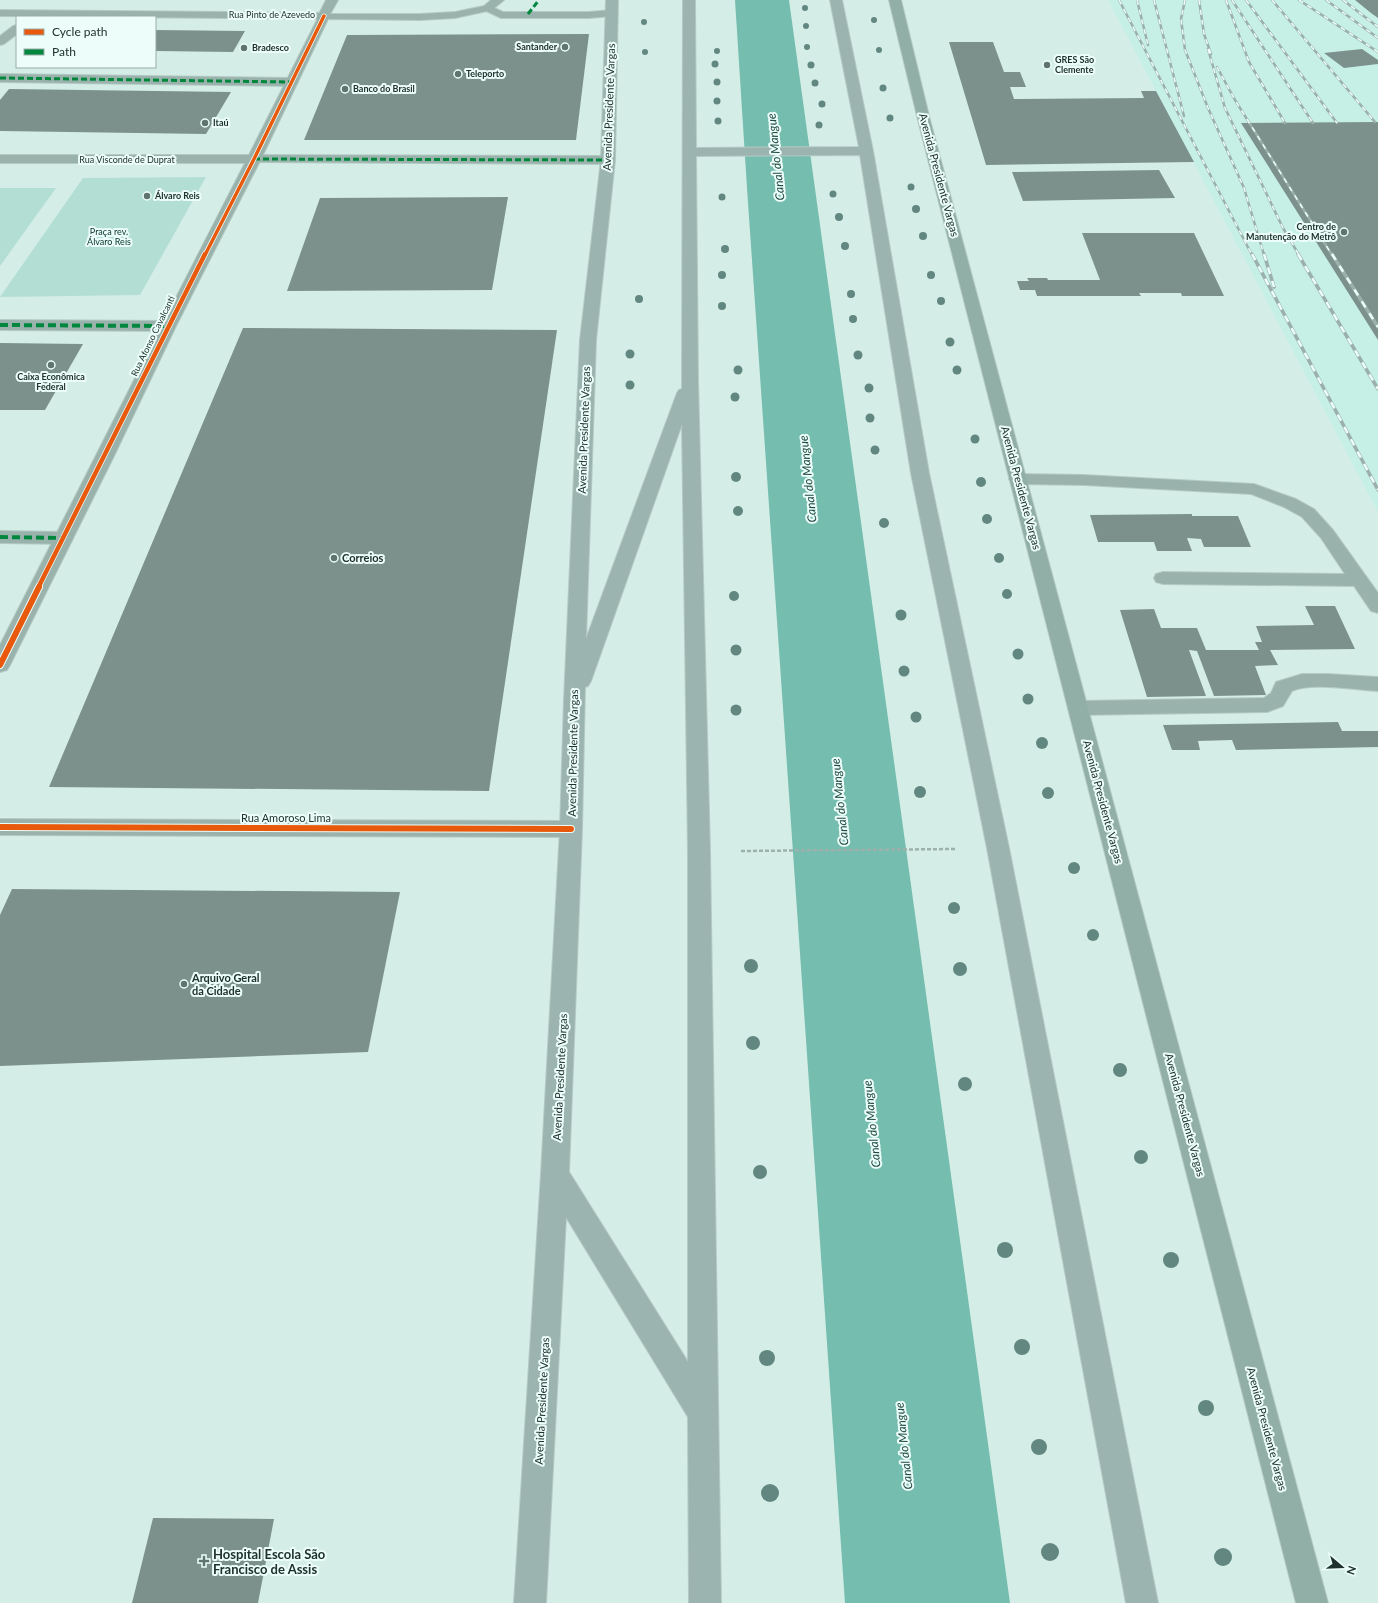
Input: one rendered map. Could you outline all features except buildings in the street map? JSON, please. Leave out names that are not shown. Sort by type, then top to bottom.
[{"type":"main road","points":[[689,0],[690,381],[699,859],[705,1603]]},
{"type":"main road","points":[[836,0],[866,151],[920,472],[998,848],[1142,1603]]},
{"type":"main road","name":"Avenida Presidente Vargas","points":[[895,0],[924,120],[1312,1603]]},
{"type":"main road","name":"Avenida Presidente Vargas","points":[[530,1603],[555,1174],[571,829],[574,700],[588,340],[608,160],[612,6]]},
{"type":"main road","points":[[690,152],[866,151]]},
{"type":"main road","points":[[574,700],[690,381]]},
{"type":"main road","points":[[555,1174],[703,1412]]},
{"type":"street","name":"Rua Afonso Cavalcanti","points":[[0,665],[168,326],[254,160],[332,0]]},
{"type":"street","points":[[498,0],[488,8],[501,14],[589,15],[612,6]]},
{"type":"street","name":"Rua Pinto de Azevedo","points":[[0,13],[37,15],[420,17],[474,12],[488,8]]},
{"type":"street","points":[[0,42],[16,29]]},
{"type":"street","points":[[0,78],[292,82]]},
{"type":"street","name":"Rua Visconde de Duprat","points":[[0,159],[608,160]]},
{"type":"street","points":[[0,325],[168,326]]},
{"type":"street","points":[[1018,479],[1084,480],[1254,489],[1290,503],[1308,513],[1327,534],[1378,607]]},
{"type":"street","points":[[0,537],[64,538]]},
{"type":"street","points":[[1163,578],[1359,580]]},
{"type":"street","points":[[1078,708],[1266,705],[1276,700],[1281,695],[1283,687],[1289,683],[1303,681],[1378,684]]},
{"type":"street","name":"Rua Amoroso Lima","points":[[0,827],[571,829]]},
{"type":"path","points":[[778,850],[936,849]]},
{"type":"shaded area","points":[[1108,0],[1378,0],[1378,512]]},
{"type":"green space","name":"Praça rev. Álvaro Reis","points":[[206,177],[140,295],[0,297],[83,178]]},
{"type":"green space","points":[[0,188],[56,188],[0,266]]},
{"type":"water","name":"Canal do Mangue","points":[[735,0],[789,0],[1010,1603],[845,1603]]},
{"type":"railway","points":[[1119,0],[1252,255]]},
{"type":"railway","points":[[1137,0],[1148,45]]},
{"type":"railway","points":[[1154,0],[1184,116]]},
{"type":"railway","points":[[1185,0],[1181,19],[1185,50],[1208,108],[1244,188],[1264,255]]},
{"type":"railway","points":[[1199,0],[1204,34],[1211,54]]},
{"type":"railway","points":[[1226,0],[1249,62],[1285,123]]},
{"type":"railway","points":[[1232,0],[1313,123]]},
{"type":"railway","points":[[1246,0],[1337,123]]},
{"type":"railway","points":[[1272,0],[1375,122]]},
{"type":"railway","points":[[1299,0],[1378,52]]},
{"type":"railway","points":[[1326,0],[1378,38]]},
{"type":"railway","points":[[1343,0],[1378,27]]},
{"type":"railway","points":[[1208,49],[1225,108],[1283,228],[1299,255]]},
{"type":"railway","points":[[1217,67],[1235,100],[1332,255]]},
{"type":"railway","points":[[1252,254],[1378,490]]},
{"type":"railway","points":[[1264,254],[1274,287]]},
{"type":"railway","points":[[1298,254],[1378,389]]},
{"type":"railway","points":[[1332,254],[1378,327]]},
{"type":"marked path","points":[[528,14],[539,0]]},
{"type":"marked path","points":[[0,78],[292,82]]},
{"type":"marked path","points":[[254,159],[608,160]]},
{"type":"marked path","points":[[0,325],[168,326]]},
{"type":"marked path","points":[[0,537],[64,538]]},
{"type":"cycle path","points":[[0,665],[105,456],[168,326],[254,159],[324,16]]},
{"type":"cycle path","points":[[0,827],[571,829]]},
{"type":"place","name":"Santander","points":[[565,47]]},
{"type":"place","name":"Bradesco","points":[[244,48]]},
{"type":"place","name":"GRES São Clemente","points":[[1047,65]]},
{"type":"place","name":"Teleporto","points":[[458,74]]},
{"type":"place","name":"Banco do Brasil","points":[[345,89]]},
{"type":"place","name":"Itaú","points":[[205,123]]},
{"type":"place","name":"Álvaro Reis","points":[[147,196]]},
{"type":"place","name":"Centro de Manutenção do Metrô","points":[[1344,232]]},
{"type":"place","name":"Caixa Econômica Federal","points":[[51,365]]},
{"type":"place","name":"Correios","points":[[334,558]]},
{"type":"place","name":"Arquivo Geral da Cidade","points":[[184,984]]},
{"type":"place","name":"Hospital Escola São Francisco de Assis","points":[[204,1561]]}]
